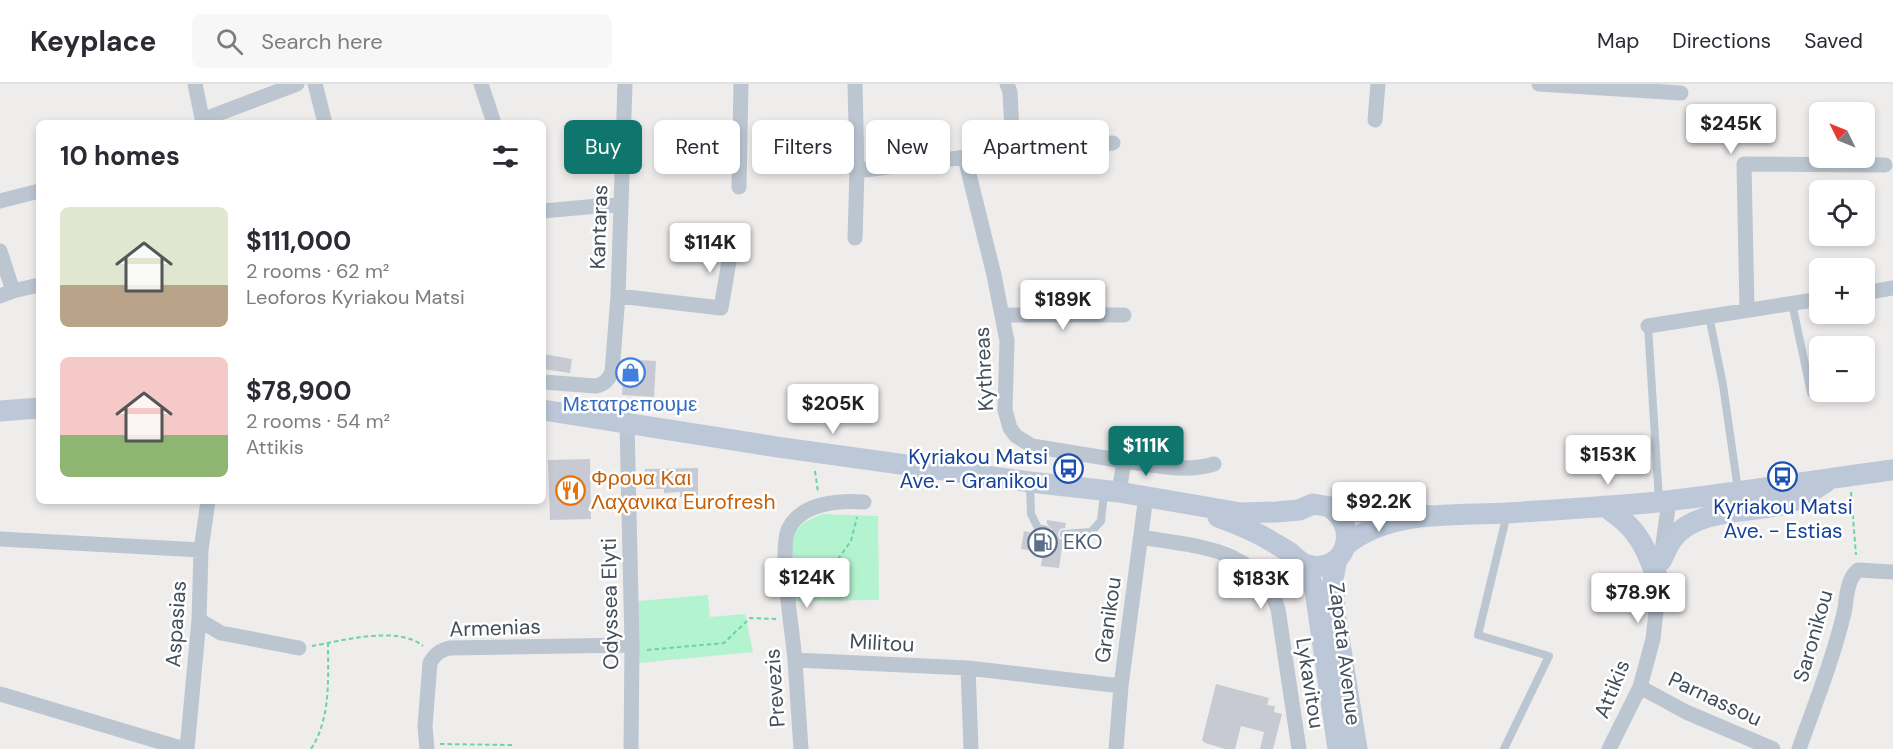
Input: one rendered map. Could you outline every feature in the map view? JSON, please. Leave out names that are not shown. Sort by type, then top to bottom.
[{"type":"main road","points":[[0,411],[36,408]]},
{"type":"main road","points":[[546,410],[812,452],[1112,491],[1241,513],[1299,510]]},
{"type":"main road","points":[[1156,499],[1220,518],[1255,532],[1297,559],[1321,566],[1341,553],[1363,533],[1405,520],[1434,516],[1664,501],[1893,470]]},
{"type":"main road","points":[[1661,561],[1672,539],[1693,523],[1725,514],[1787,503],[1841,477]]},
{"type":"main road","points":[[1297,559],[1285,538],[1286,530],[1293,515],[1313,504],[1366,512],[1434,516]]},
{"type":"main road","points":[[1605,506],[1628,524],[1637,536],[1650,560],[1659,584]]},
{"type":"main road","points":[[1329,507],[1345,523],[1347,531],[1341,553]]},
{"type":"main road","name":"Zapata Avenue","points":[[1341,553],[1333,579],[1335,613],[1357,749]]},
{"type":"main road","name":"Zapata Avenue","points":[[1297,559],[1315,591],[1338,749]]},
{"type":"street","points":[[195,84],[203,120]]},
{"type":"street","points":[[208,120],[297,84]]},
{"type":"street","points":[[315,84],[324,120]]},
{"type":"street","points":[[481,84],[493,120]]},
{"type":"street","name":"Kantaras","points":[[546,382],[596,386],[608,380],[612,372],[618,296],[625,84]]},
{"type":"street","points":[[740,187],[741,84]]},
{"type":"street","points":[[855,84],[857,171],[855,238]]},
{"type":"street","points":[[1007,84],[1010,92],[1011,120]]},
{"type":"street","points":[[1375,120],[1378,84]]},
{"type":"street","points":[[1539,84],[1681,93]]},
{"type":"street","points":[[1109,143],[1113,143]]},
{"type":"street","points":[[857,171],[962,158]]},
{"type":"street","points":[[1747,310],[1744,164],[1885,165]]},
{"type":"street","name":"Kythreas","points":[[969,174],[994,275],[1007,341],[1005,410],[1010,428],[1016,436],[1022,442],[1042,448],[1124,461],[1182,469],[1203,468],[1214,464]]},
{"type":"street","points":[[0,201],[36,192]]},
{"type":"street","points":[[546,211],[620,204]]},
{"type":"street","points":[[618,296],[721,308],[732,244]]},
{"type":"street","points":[[0,251],[6,294],[36,286]]},
{"type":"street","points":[[1875,291],[1893,288]]},
{"type":"street","points":[[1648,326],[1809,301]]},
{"type":"street","points":[[1002,315],[1124,315]]},
{"type":"street","name":"Odyssea Elyti","points":[[627,423],[632,648],[631,749]]},
{"type":"street","points":[[1112,491],[1124,461]]},
{"type":"street","name":"Granikou","points":[[1116,749],[1120,686],[1141,537],[1156,499]]},
{"type":"street","name":"Prevezis","points":[[799,749],[795,660],[785,558],[787,534],[791,525],[799,517],[820,506],[842,501],[862,502]]},
{"type":"street","name":"Attikis","points":[[1609,749],[1640,687],[1653,639],[1664,501]]},
{"type":"street","name":"Aspasias","points":[[186,749],[199,620],[201,550],[208,504]]},
{"type":"street","name":"Lykavitou","points":[[1141,537],[1224,553],[1247,564],[1265,582],[1278,609],[1299,749]]},
{"type":"street","points":[[0,539],[201,550]]},
{"type":"street","name":"Saronikou","points":[[1799,749],[1833,650],[1844,613],[1850,579],[1858,570],[1893,572]]},
{"type":"street","points":[[199,620],[221,633],[299,648]]},
{"type":"street","name":"Armenias","points":[[427,747],[425,726],[430,663],[442,649],[632,648]]},
{"type":"street","name":"Militou","points":[[795,660],[968,668],[1120,686]]},
{"type":"street","points":[[968,668],[971,749]]},
{"type":"street","name":"Parnassou","points":[[1640,687],[1686,712],[1773,749]]},
{"type":"street","points":[[0,694],[186,749]]},
{"type":"lane","points":[[1786,304],[1809,386]]},
{"type":"lane","points":[[1708,316],[1724,385],[1738,491]]},
{"type":"lane","points":[[1648,326],[1664,501]]},
{"type":"lane","points":[[1030,482],[1031,514],[1038,528],[1046,530]]},
{"type":"lane","points":[[1064,534],[1091,532],[1101,521],[1112,491]]},
{"type":"lane","points":[[1504,749],[1549,656],[1478,635],[1507,513]]},
{"type":"path","points":[[812,452],[820,506]]},
{"type":"path","points":[[1841,477],[1858,570]]},
{"type":"path","points":[[788,592],[831,569],[851,541],[862,502]]},
{"type":"path","points":[[632,648],[724,643],[750,618],[791,619]]},
{"type":"path","points":[[299,648],[372,636],[400,636],[419,643],[435,656]]},
{"type":"path","points":[[311,749],[324,720],[328,683],[327,643]]},
{"type":"path","points":[[427,747],[512,745]]},
{"type":"green space","points":[[822,514],[878,516],[879,600],[789,601],[792,534],[805,522]]},
{"type":"green space","points":[[708,595],[710,617],[745,614],[753,652],[639,663],[638,601]]},
{"type":"building","points":[[546,355],[572,359],[570,373],[546,369]]},
{"type":"building","points":[[624,359],[656,361],[654,397],[622,395]]},
{"type":"building","name":"Φρουα Και Λαχανικα Eurofresh","points":[[590,459],[591,519],[550,520],[548,460]]},
{"type":"building","points":[[698,468],[698,497],[680,497],[680,492],[664,493],[664,489],[646,489],[645,469]]},
{"type":"building","name":"EKO","points":[[1047,520],[1066,523],[1065,528],[1060,529],[1058,534],[1063,540],[1059,568],[1041,566],[1043,552],[1021,549],[1024,531],[1045,536],[1051,534],[1052,529],[1047,524]]},
{"type":"building","points":[[1216,684],[1269,698],[1267,705],[1275,706],[1274,712],[1282,714],[1273,749],[1260,749],[1264,732],[1241,726],[1235,749],[1225,749],[1202,740]]},
{"type":"place","name":"Μετατρεπουμε","points":[[630,373]]},
{"type":"place","name":"Kyriakou Matsi Ave. - Granikou","points":[[1069,469]]},
{"type":"place","name":"Kyriakou Matsi Ave. - Estias","points":[[1783,476]]},
{"type":"place","name":"Φρουα Και Λαχανικα Eurofresh","points":[[570,490]]},
{"type":"place","name":"EKO","points":[[1042,542]]}]
